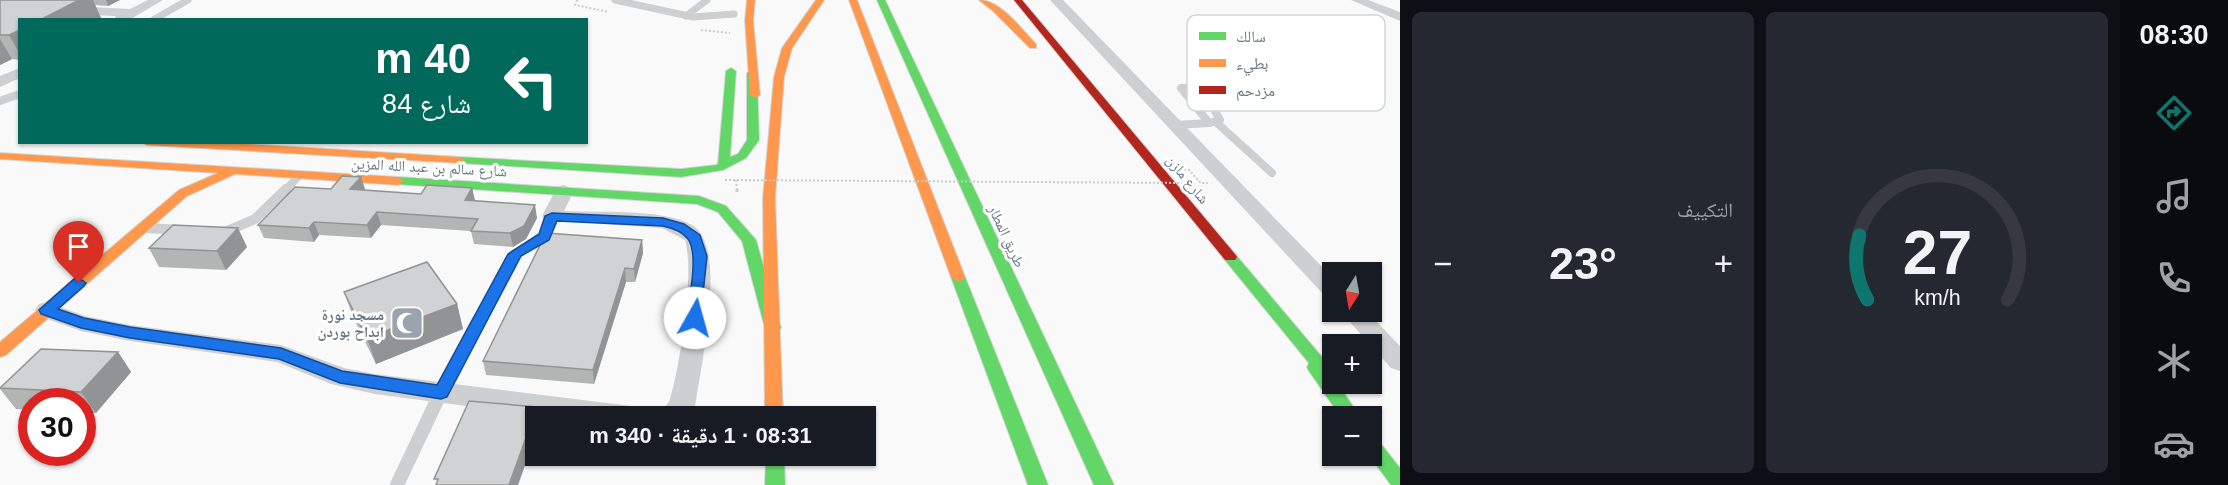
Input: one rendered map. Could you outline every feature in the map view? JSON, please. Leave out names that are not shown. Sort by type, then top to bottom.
[{"type":"main road","points":[[769,198],[779,77],[788,48],[820,0]]},
{"type":"main road","points":[[853,0],[1038,485]]},
{"type":"main road","name":"طريق المطار","points":[[881,0],[1104,485]]},
{"type":"main road","points":[[893,25],[895,0]]},
{"type":"main road","points":[[983,0],[996,9],[1042,56]]},
{"type":"main road","name":"شارع مازن","points":[[1022,2],[1322,368]]},
{"type":"main road","points":[[733,19],[746,3]]},
{"type":"main road","points":[[746,3],[752,73],[769,198],[774,406]]},
{"type":"main road","points":[[724,172],[729,128],[731,60]]},
{"type":"main road","name":"شارع سالم بن عبد الله المزين","points":[[180,144],[590,169],[681,173],[724,172],[742,156],[753,140],[752,73]]},
{"type":"main road","points":[[1070,85],[1082,99],[1132,138]]},
{"type":"main road","points":[[878,106],[898,149],[918,166]]},
{"type":"main road","points":[[56,159],[71,156],[91,144]]},
{"type":"main road","name":"شارع سالم بن عبد الله المزين","points":[[0,156],[699,200],[722,209]]},
{"type":"main road","points":[[183,193],[187,182],[185,168]]},
{"type":"main road","points":[[572,191],[599,186],[604,181],[598,171],[590,169]]},
{"type":"main road","points":[[0,351],[183,193],[231,172]]},
{"type":"main road","points":[[722,209],[749,240],[773,328]]},
{"type":"main road","points":[[1275,313],[1344,406]]},
{"type":"main road","points":[[1344,394],[1355,406]]},
{"type":"main road","points":[[1382,445],[1400,459]]},
{"type":"main road","points":[[1382,451],[1400,483]]},
{"type":"main road","points":[[775,466],[775,485]]},
{"type":"street","points":[[123,18],[157,0]]},
{"type":"street","points":[[1056,0],[1322,279]]},
{"type":"street","points":[[1357,0],[1399,15]]},
{"type":"street","points":[[55,9],[132,13]]},
{"type":"street","points":[[0,66],[18,69]]},
{"type":"street","points":[[0,82],[18,70]]},
{"type":"street","points":[[552,216],[572,191]]},
{"type":"street","points":[[552,216],[663,222],[680,226],[695,238],[700,256],[698,296],[682,406]]},
{"type":"street","points":[[47,310],[81,322],[130,333],[281,354],[340,377],[547,406]]},
{"type":"street","points":[[1362,322],[1400,362]]},
{"type":"lane","points":[[156,18],[188,0]]},
{"type":"lane","points":[[615,0],[686,16],[733,19]]},
{"type":"lane","points":[[686,16],[707,0]]},
{"type":"lane","points":[[0,101],[18,95]]},
{"type":"lane","points":[[1202,111],[1214,124],[1272,173]]},
{"type":"lane","points":[[1176,125],[1214,124],[1220,120],[1215,111]]},
{"type":"lane","points":[[212,232],[231,230],[255,219],[299,176]]},
{"type":"lane","points":[[397,485],[441,392],[515,254],[545,237],[552,216]]},
{"type":"lane","points":[[143,228],[189,231]]},
{"type":"path","points":[[724,172],[1190,183]]},
{"type":"path","points":[[724,172],[725,189]]},
{"type":"path","points":[[724,172],[732,197]]},
{"type":"path","points":[[722,209],[737,200],[736,176],[724,172]]},
{"type":"building","points":[[0,0],[79,0],[44,18],[18,18],[18,31],[9,35],[0,35]]},
{"type":"building","points":[[342,176],[361,177],[350,189],[421,194],[427,185],[472,188],[465,200],[535,205],[524,226],[510,233],[471,231],[478,219],[377,212],[367,225],[314,222],[309,228],[258,225],[295,187],[331,189]]},
{"type":"building","points":[[173,225],[238,228],[217,251],[149,248]]},
{"type":"building","points":[[546,233],[642,240],[634,269],[625,268],[593,370],[483,361]]},
{"type":"building","points":[[427,262],[457,304],[367,338],[344,292]]},
{"type":"building","points":[[41,349],[118,352],[85,388],[0,388]]},
{"type":"building","points":[[469,401],[526,406],[525,440],[509,485],[436,485],[438,479],[434,479]]},
{"type":"traffic: fast","points":[[881,0],[1104,485]]},
{"type":"traffic: fast","points":[[724,166],[731,71]]},
{"type":"traffic: fast","points":[[459,160],[681,173],[719,168],[742,156],[753,140],[752,73]]},
{"type":"traffic: fast","points":[[398,181],[699,200],[722,209],[749,240],[773,328]]},
{"type":"traffic: fast","points":[[1230,257],[1322,368]]},
{"type":"traffic: fast","points":[[958,277],[1038,485]]},
{"type":"traffic: fast","points":[[1315,367],[1343,406]]},
{"type":"traffic: fast","points":[[1382,459],[1400,483]]},
{"type":"traffic: fast","points":[[775,466],[775,485]]},
{"type":"traffic: slow","points":[[751,0],[749,20],[755,95]]},
{"type":"traffic: slow","points":[[774,406],[769,198],[779,77],[787,48],[820,0]]},
{"type":"traffic: slow","points":[[853,0],[958,277]]},
{"type":"traffic: slow","points":[[983,0],[996,9],[1033,46]]},
{"type":"traffic: slow","points":[[182,144],[459,160]]},
{"type":"traffic: slow","points":[[0,156],[398,181]]},
{"type":"traffic: slow","points":[[0,351],[183,193],[231,172]]},
{"type":"traffic: jam","points":[[1018,0],[1230,257]]},
{"type":"place","name":"مسجد نورة ابداح بوردن","points":[[407,323]]},
{"type":"route","points":[[79,283],[47,310],[81,322],[130,333],[281,354],[340,377],[441,392],[515,254],[530,243],[545,237],[552,216],[663,222],[680,226],[695,238],[700,256],[695,318]]}]
